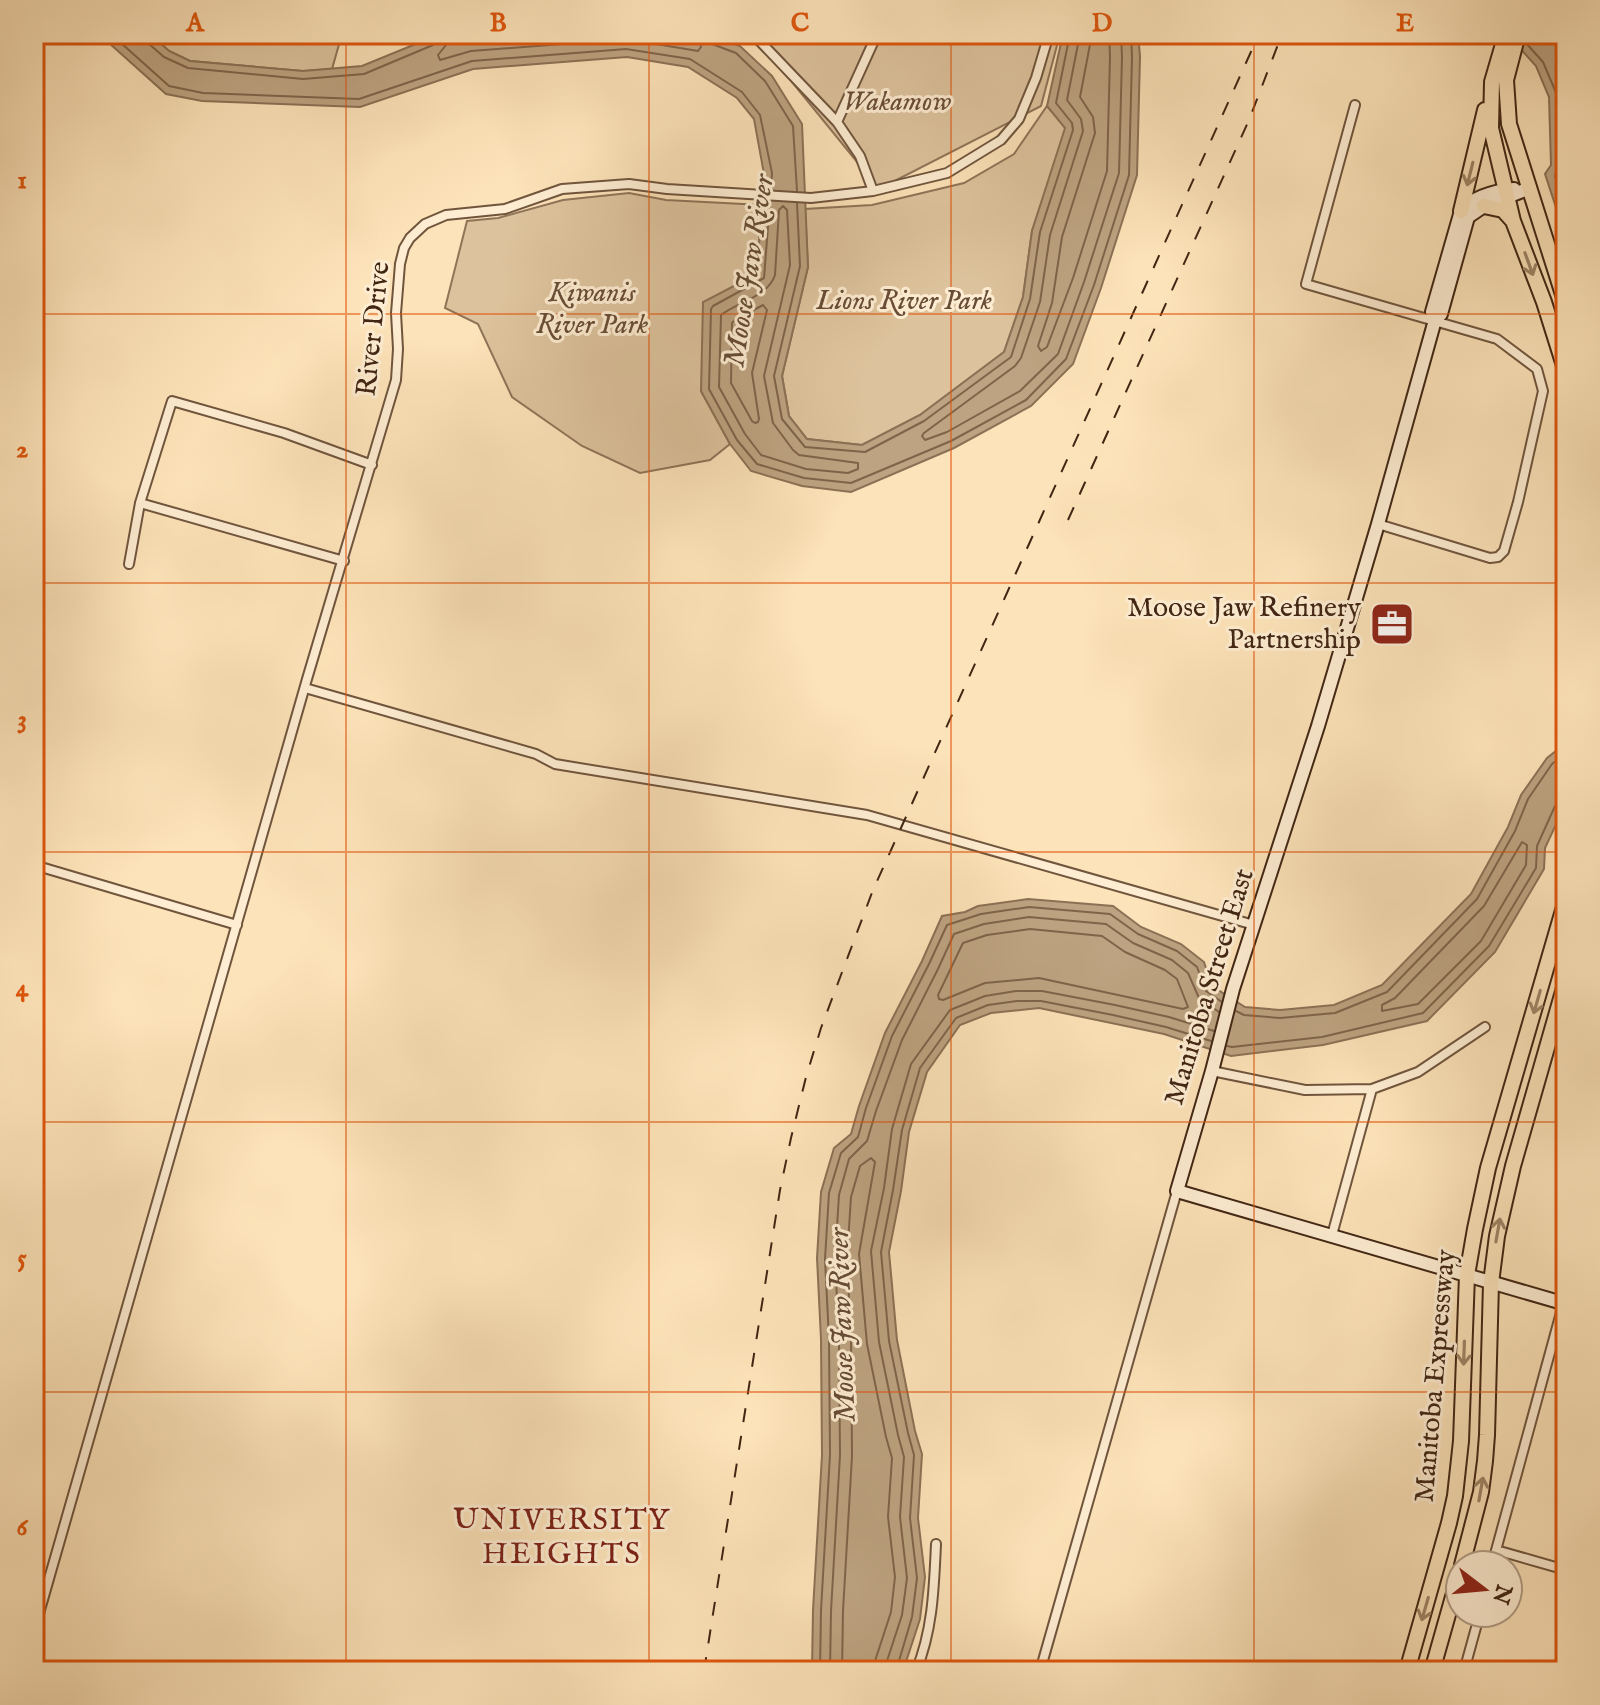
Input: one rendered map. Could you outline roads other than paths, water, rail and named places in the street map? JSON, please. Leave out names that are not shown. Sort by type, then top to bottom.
[{"type":"main road","points":[[1506,34],[1502,66],[1509,124],[1566,304]]},
{"type":"main road","points":[[1461,211],[1492,82],[1518,34]]},
{"type":"main road","points":[[1492,82],[1491,128],[1506,194],[1566,372]]},
{"type":"main road","points":[[1484,206],[1503,210],[1513,221]]},
{"type":"main road","name":"Manitoba Expressway","points":[[1407,1671],[1455,1496],[1461,1441],[1467,1275],[1475,1229],[1488,1168],[1566,900]]},
{"type":"main road","name":"Manitoba Expressway","points":[[1466,1549],[1481,1492],[1485,1461],[1491,1283],[1497,1236],[1503,1203],[1566,981]]},
{"type":"main road","points":[[1432,1671],[1444,1629]]},
{"type":"street","points":[[753,34],[837,122],[860,156],[873,191],[947,173],[1001,140],[1019,119],[1049,34]]},
{"type":"street","points":[[837,122],[877,34]]},
{"type":"street","points":[[1355,105],[1306,284],[1497,339],[1537,369],[1543,391],[1518,502],[1504,551],[1498,557],[1490,558],[1378,524]]},
{"type":"street","name":"River Drive","points":[[34,1631],[396,380],[396,313],[404,248],[425,224],[446,215],[505,209],[562,189],[629,184],[805,198],[873,191]]},
{"type":"street","points":[[1461,211],[1475,200],[1530,188]]},
{"type":"street","points":[[1484,206],[1506,194]]},
{"type":"street","name":"Manitoba Street East","points":[[1433,320],[1441,314],[1468,217],[1484,206]]},
{"type":"street","name":"Manitoba Street East","points":[[1040,1671],[1233,989],[1318,726],[1378,524],[1461,211]]},
{"type":"street","points":[[129,564],[140,503],[172,401],[284,433],[372,465]]},
{"type":"street","points":[[140,503],[344,561]]},
{"type":"street","points":[[306,684],[536,754],[555,764],[867,815],[1254,925]]},
{"type":"street","points":[[34,865],[237,925]]},
{"type":"street","points":[[1213,1065],[1305,1090],[1372,1089],[1418,1072],[1485,1027]]},
{"type":"street","points":[[1332,1235],[1372,1089]]},
{"type":"street","points":[[1177,1191],[1491,1283],[1565,1300],[1496,1549]]},
{"type":"street","points":[[916,1671],[925,1650],[934,1599],[936,1544]]},
{"type":"street","points":[[1524,1558],[1566,1570]]},
{"type":"street","points":[[1464,1671],[1476,1629]]},
{"type":"water","points":[[99,34],[150,34],[169,51],[190,61],[303,71],[362,66],[440,34],[707,34],[740,46],[772,76],[802,124],[808,267],[782,376],[789,416],[807,439],[862,445],[920,415],[1004,352],[1023,297],[1032,231],[1065,128],[1047,106],[1063,34],[1138,34],[1137,175],[1073,364],[1031,406],[954,448],[851,492],[802,486],[751,471],[730,444],[701,391],[703,302],[757,274],[764,174],[754,119],[737,98],[688,67],[627,57],[473,69],[360,107],[202,101],[166,94]]},
{"type":"water","points":[[1507,34],[1562,34],[1566,41],[1566,238],[1545,174],[1551,165],[1549,97],[1536,66]]},
{"type":"water","name":"Moose Jaw River","points":[[1566,743],[1566,803],[1545,848],[1544,869],[1495,952],[1427,1021],[1323,1045],[1231,1056],[1164,1034],[1039,1008],[991,1013],[960,1025],[927,1072],[909,1132],[889,1252],[897,1340],[922,1454],[918,1518],[925,1577],[920,1619],[903,1671],[812,1671],[822,1455],[817,1258],[821,1192],[834,1148],[851,1134],[885,1033],[942,916],[978,906],[1028,899],[1113,906],[1141,927],[1181,944],[1204,962],[1212,986],[1245,1007],[1280,1010],[1334,1005],[1382,985],[1471,894],[1508,827],[1521,795],[1547,758]]},
{"type":"railway","points":[[704,1671],[780,1190],[806,1077],[821,1028],[873,890],[1259,34]]},
{"type":"railway","points":[[1068,520],[1249,120],[1282,34]]},
{"type":"place","name":"Moose Jaw Refinery Partnership","points":[[1392,624]]},
{"type":"district","name":"UNIVERSITY HEIGHTS","points":[[562,1538]]},
{"type":"park label","name":"Wakamow","points":[[897,102]]},
{"type":"park label","name":"Lions River Park","points":[[904,301]]},
{"type":"park label","name":"Kiwanis River Park","points":[[592,309]]}]
